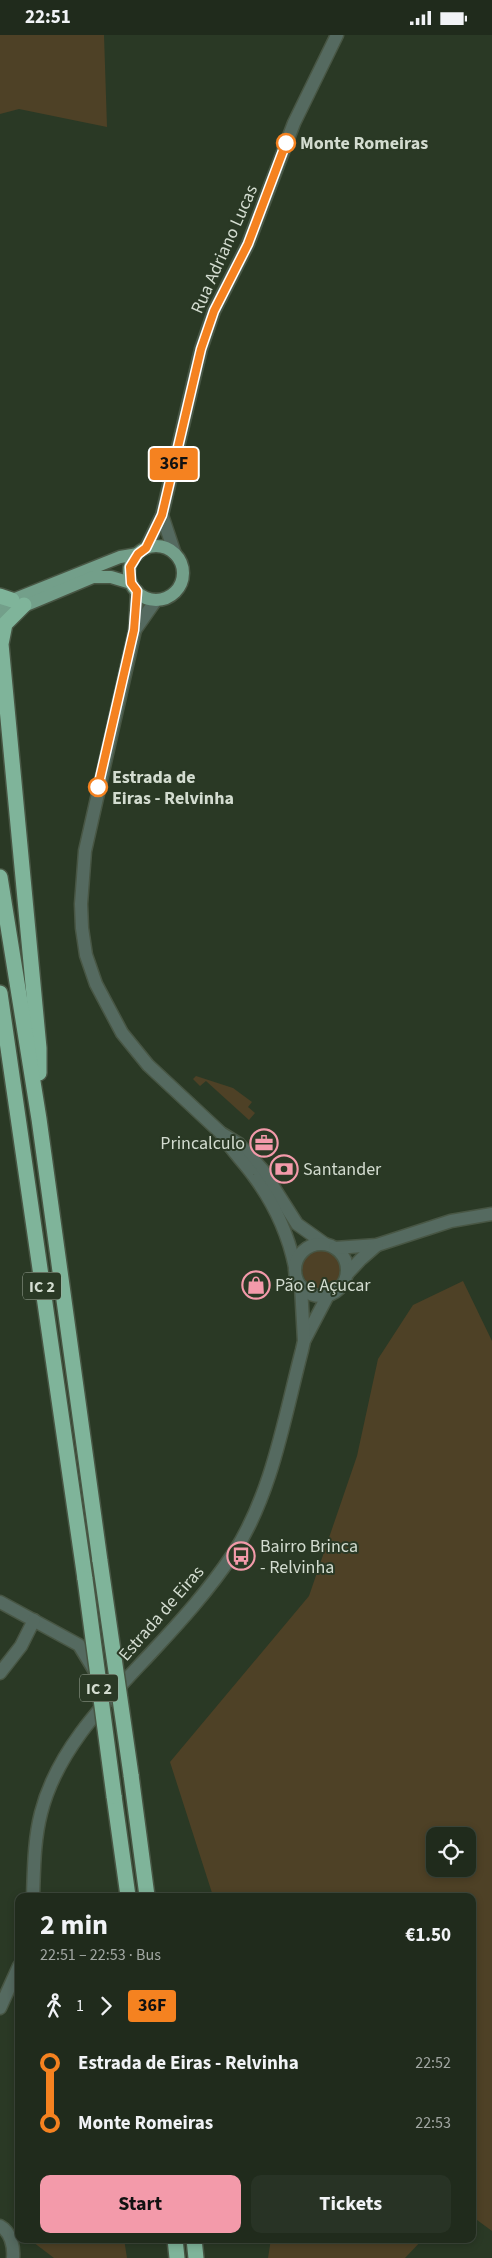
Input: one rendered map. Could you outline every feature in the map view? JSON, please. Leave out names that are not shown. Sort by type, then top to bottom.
[{"type":"highway","points":[[9,601],[1,644],[39,1048],[39,1119]]},
{"type":"highway","name":"IC 2","points":[[0,877],[39,1119],[147,1893]]},
{"type":"highway","name":"IC 2","points":[[0,993],[85,1579],[128,1893]]},
{"type":"highway","points":[[0,1052],[19,1122]]},
{"type":"highway","points":[[175,2243],[177,2258]]},
{"type":"highway","points":[[194,2243],[196,2258]]},
{"type":"main road","points":[[0,615],[9,601],[120,557],[162,547],[175,554]]},
{"type":"main road","name":"Rua Adriano Lucas","points":[[134,587],[130,567],[142,551]]},
{"type":"main road","name":"Rua Adriano Lucas","points":[[156,599],[166,598],[173,593],[182,580],[181,563],[175,554]]},
{"type":"main road","points":[[9,601],[93,577],[111,577],[134,587],[149,599],[156,599]]},
{"type":"street","name":"Rua Adriano Lucas","points":[[142,551],[162,515],[201,349],[214,311],[248,244],[294,123],[337,35]]},
{"type":"street","name":"Rua Adriano Lucas","points":[[162,515],[175,554]]},
{"type":"street","name":"Rua Adriano Lucas","points":[[134,587],[134,630],[85,851],[81,904],[86,955],[96,984],[122,1033],[148,1065],[221,1133],[239,1144],[262,1169],[297,1224],[330,1246]]},
{"type":"street","name":"Rua Adriano Lucas","points":[[134,630],[156,599]]},
{"type":"street","name":"Rua Adriano Lucas","points":[[221,1133],[231,1150],[253,1175],[276,1211],[290,1245],[295,1267]]},
{"type":"street","points":[[377,1245],[347,1274],[341,1288],[328,1295],[313,1295],[301,1286],[295,1273],[295,1267],[302,1252],[317,1244],[330,1246],[377,1245],[451,1221],[492,1214]]},
{"type":"street","points":[[330,1246],[345,1259],[347,1274]]},
{"type":"street","name":"Estrada de Eiras","points":[[301,1286],[304,1341]]},
{"type":"street","name":"Estrada de Eiras","points":[[33,1893],[38,1830],[48,1792],[64,1759],[78,1736],[110,1696],[210,1588],[234,1552],[272,1468],[304,1341],[328,1295]]},
{"type":"street","points":[[0,1602],[79,1645],[110,1696]]},
{"type":"street","points":[[0,1673],[21,1646],[34,1620]]},
{"type":"street","points":[[1,2003],[15,1974]]},
{"type":"street","points":[[0,2226],[5,2229],[14,2248],[12,2258]]},
{"type":"shaded area","points":[[0,35],[104,35],[107,127],[19,109],[0,114]]},
{"type":"shaded area","points":[[196,1076],[233,1088],[252,1102],[248,1107],[255,1113],[249,1120],[206,1081],[200,1086],[193,1079]]},
{"type":"shaded area","points":[[322,1249],[336,1255],[342,1269],[336,1283],[322,1289],[308,1283],[302,1269],[308,1255]]},
{"type":"shaded area","points":[[463,1281],[492,1341],[492,2231],[476,2220],[476,1893],[212,1893],[170,1762],[309,1596],[357,1456],[378,1359],[413,1305]]},
{"type":"shaded area","points":[[34,2243],[125,2243],[127,2258],[54,2258]]},
{"type":"shaded area","points":[[270,2243],[419,2243],[405,2258],[268,2258]]},
{"type":"bus line","name":"36F","points":[[98,787],[134,630],[137,591],[131,583],[130,567],[138,554],[146,548],[162,515],[201,349],[214,311],[248,244],[286,143]]},
{"type":"place","name":"Monte Romeiras","points":[[286,143]]},
{"type":"place","name":"Estrada de Eiras - Relvinha","points":[[98,787]]},
{"type":"place","name":"Princalculo","points":[[264,1143]]},
{"type":"place","name":"Santander","points":[[284,1169]]},
{"type":"place","name":"Pão e Açucar","points":[[256,1285]]},
{"type":"place","name":"Bairro Brinca - Relvinha","points":[[241,1556]]}]
